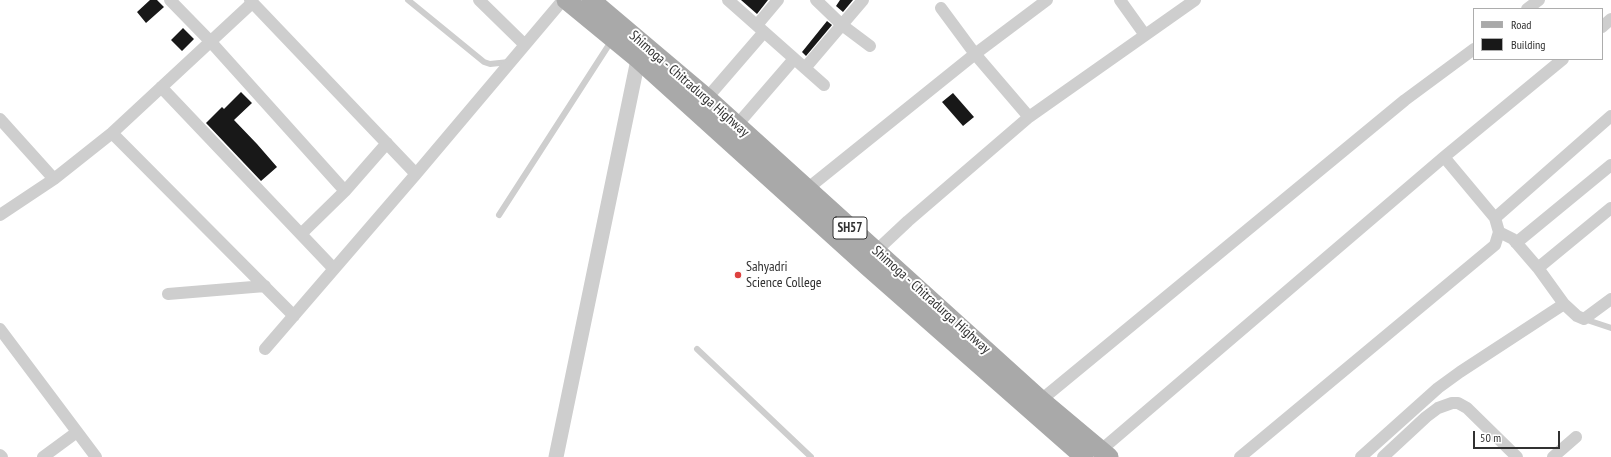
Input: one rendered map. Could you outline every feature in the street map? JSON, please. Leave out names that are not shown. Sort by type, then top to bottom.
[{"type":"main road","name":"Shimoga - Chitradurga Highway","points":[[566,0],[613,39],[640,51],[707,98],[1041,400],[1098,455]]},
{"type":"main road","name":"Shimoga - Chitradurga Highway","points":[[600,3],[640,51],[868,267],[1098,455]]},
{"type":"street","points":[[170,0],[210,41],[345,191]]},
{"type":"street","points":[[479,0],[525,45]]},
{"type":"street","points":[[265,349],[563,0]]},
{"type":"street","points":[[728,0],[824,85]]},
{"type":"street","points":[[707,98],[760,28],[778,0]]},
{"type":"street","points":[[816,0],[842,24],[870,46]]},
{"type":"street","points":[[805,68],[863,0]]},
{"type":"street","points":[[807,189],[975,54],[1047,0]]},
{"type":"street","points":[[1120,0],[1145,35]]},
{"type":"street","points":[[876,251],[908,221],[1029,117],[1195,0]]},
{"type":"street","points":[[1528,8],[1539,0]]},
{"type":"street","points":[[0,215],[54,179],[112,133],[251,1],[416,174]]},
{"type":"street","points":[[941,8],[975,54],[1029,117]]},
{"type":"street","points":[[1603,26],[1611,19]]},
{"type":"street","points":[[1041,400],[1405,100],[1473,50]]},
{"type":"street","points":[[556,457],[640,51]]},
{"type":"street","points":[[737,125],[794,59]]},
{"type":"street","points":[[1098,455],[1444,157],[1562,60]]},
{"type":"street","points":[[161,87],[334,269]]},
{"type":"street","points":[[1495,218],[1611,116]]},
{"type":"street","points":[[0,119],[54,179]]},
{"type":"street","points":[[112,133],[294,316]]},
{"type":"street","points":[[301,234],[345,191],[387,143]]},
{"type":"street","points":[[1240,457],[1495,245],[1498,232],[1495,218],[1444,157]]},
{"type":"street","points":[[1516,243],[1611,165]]},
{"type":"street","points":[[1538,268],[1611,208]]},
{"type":"street","points":[[1498,232],[1513,239],[1538,268],[1564,304],[1577,316],[1584,319],[1611,299]]},
{"type":"street","points":[[168,294],[265,286]]},
{"type":"street","points":[[1361,457],[1438,388],[1564,304]]},
{"type":"street","points":[[0,329],[96,457]]},
{"type":"street","points":[[1383,457],[1426,417],[1438,408],[1452,403],[1458,403],[1467,408],[1517,457]]},
{"type":"street","points":[[43,457],[77,432]]},
{"type":"street","points":[[1553,457],[1576,437]]},
{"type":"lane","points":[[408,0],[484,62],[490,64],[511,62]]},
{"type":"lane","points":[[499,215],[613,39]]},
{"type":"lane","points":[[1584,319],[1611,328]]},
{"type":"lane","points":[[697,349],[811,457]]},
{"type":"building","points":[[150,0],[157,0],[164,7],[146,23],[137,12]]},
{"type":"building","points":[[741,0],[768,0],[757,14]]},
{"type":"building","points":[[840,0],[853,0],[843,12],[836,6]]},
{"type":"building","points":[[827,21],[832,25],[806,56],[802,52]]},
{"type":"building","points":[[183,28],[194,39],[182,51],[171,40]]},
{"type":"building","points":[[241,92],[252,103],[234,120],[277,167],[261,181],[206,123],[222,107],[224,109]]},
{"type":"building","points":[[953,93],[974,117],[963,126],[942,102]]},
{"type":"place","name":"Sahyadri Science College","points":[[738,275]]}]
